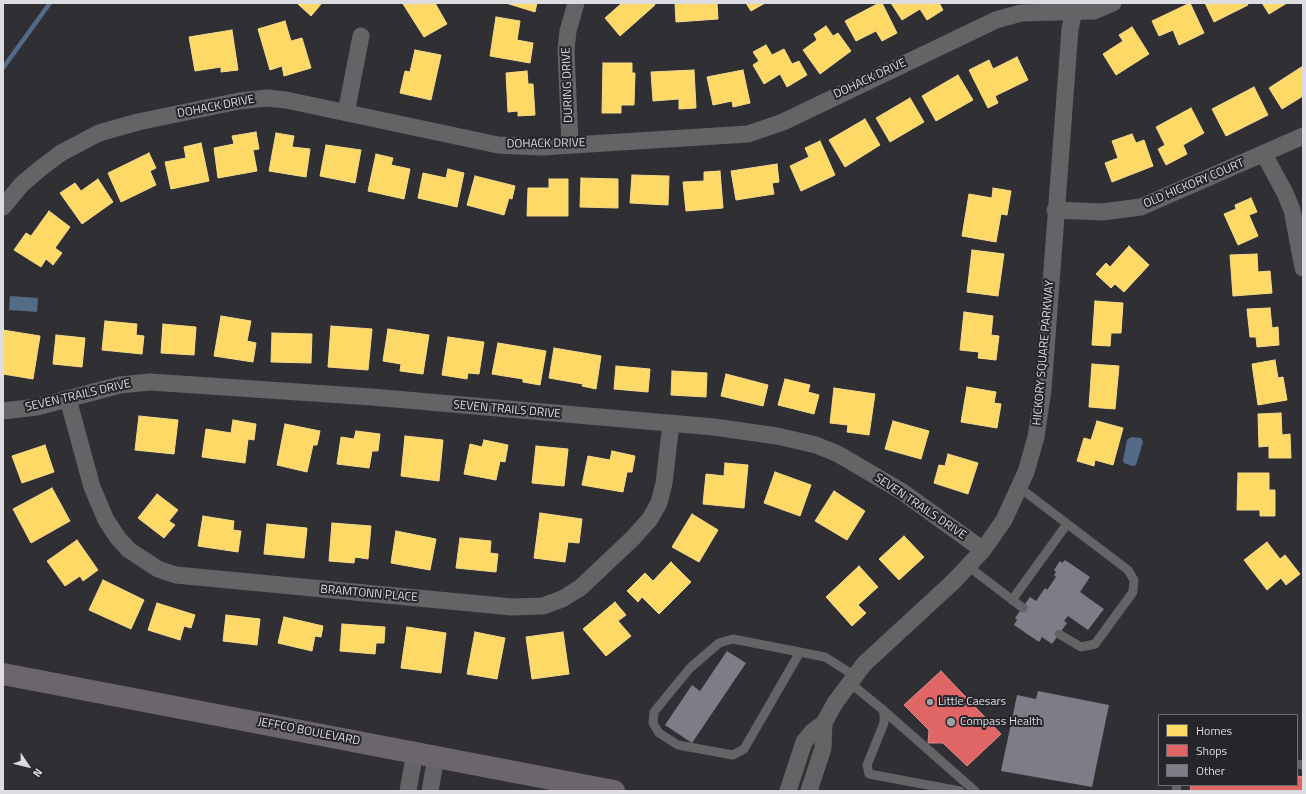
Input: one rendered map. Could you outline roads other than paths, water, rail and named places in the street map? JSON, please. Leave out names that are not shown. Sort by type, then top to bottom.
[{"type":"main road","name":"JEFFCO BOULEVARD","points":[[3,674],[614,791]]},
{"type":"street","name":"DURING DRIVE","points":[[570,144],[566,50],[568,31],[576,3]]},
{"type":"street","name":"DOHACK DRIVE","points":[[3,207],[22,184],[60,153],[98,133],[239,101],[267,98],[286,100],[498,145],[542,147],[570,144],[735,137],[759,132],[783,122],[996,20],[1021,13],[1075,7],[1094,11],[1113,3]]},
{"type":"street","name":"HICKORY SQUARE PARKWAY","points":[[788,791],[804,742],[824,723],[852,679],[874,654],[969,567],[1004,520],[1020,488],[1033,450],[1041,405],[1070,29],[1075,7]]},
{"type":"street","points":[[346,113],[361,36]]},
{"type":"street","name":"OLD HICKORY COURT","points":[[1056,210],[1102,212],[1141,207],[1303,136]]},
{"type":"street","points":[[1264,154],[1285,193],[1292,210],[1303,268]]},
{"type":"street","name":"SEVEN TRAILS DRIVE","points":[[3,411],[37,407],[133,383],[174,383],[714,427],[777,436],[816,445],[838,454],[901,491],[983,550]]},
{"type":"street","name":"BRAMTONN PLACE","points":[[68,399],[92,487],[106,520],[118,538],[129,550],[158,569],[176,575],[512,607],[543,606],[562,599],[580,588],[646,524],[659,503],[664,483],[671,424]]},
{"type":"street","points":[[809,791],[823,748],[824,723]]},
{"type":"street","points":[[408,791],[414,752]]},
{"type":"street","points":[[430,791],[436,757]]},
{"type":"lane","points":[[1020,488],[1128,570],[1134,580],[1135,586],[1133,592],[1095,644],[1081,647],[1059,634]]},
{"type":"lane","points":[[1012,600],[1067,524]]},
{"type":"lane","points":[[969,567],[1023,608]]},
{"type":"lane","points":[[800,652],[744,749],[733,755],[678,745],[659,733],[653,723],[654,712],[690,668],[719,643],[733,639],[800,652],[825,657],[852,679],[882,709],[975,791]]},
{"type":"lane","points":[[882,709],[885,719],[867,765],[869,774],[960,791]]},
{"type":"water","points":[[10,296],[38,298],[37,312],[9,310]]},
{"type":"water","points":[[1131,437],[1141,438],[1143,442],[1136,465],[1132,466],[1124,463],[1123,460],[1127,440]]},
{"type":"waterway","points":[[3,68],[50,3]]},
{"type":"place","name":"Little Caesars","points":[[930,702]]},
{"type":"place","name":"Compass Health","points":[[951,722]]}]
